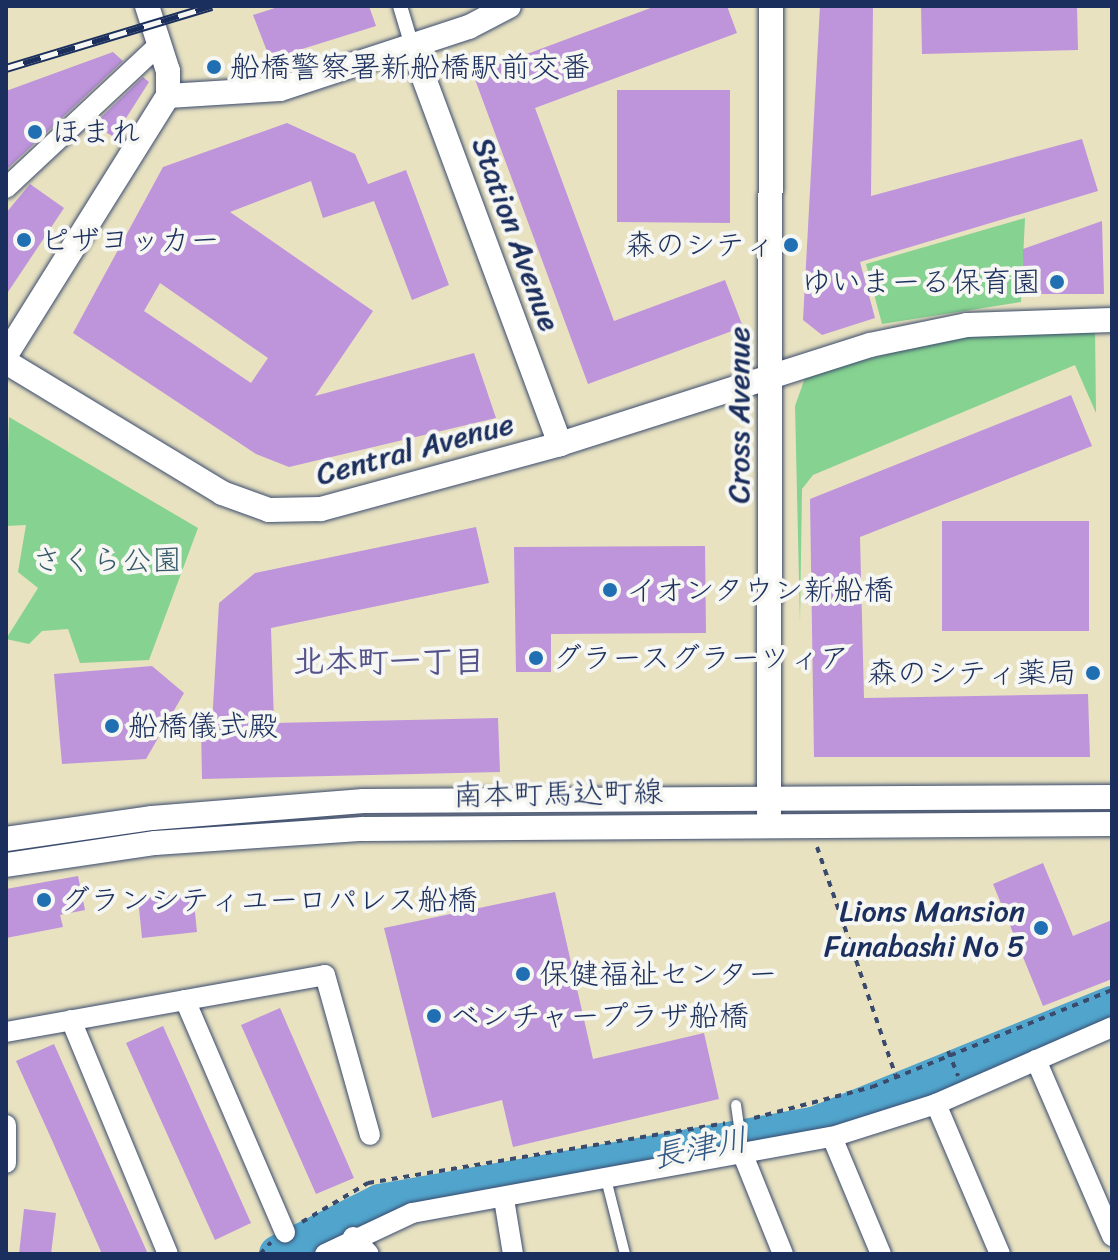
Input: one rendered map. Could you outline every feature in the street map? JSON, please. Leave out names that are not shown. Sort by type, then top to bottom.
[{"type":"street","points":[[6,355],[168,96],[159,45],[147,6]]},
{"type":"street","points":[[400,6],[412,46]]},
{"type":"street","points":[[168,96],[250,96],[412,46],[509,6]]},
{"type":"street","name":"Cross Avenue","points":[[769,824],[771,6]]},
{"type":"street","points":[[6,188],[159,45]]},
{"type":"street","name":"Station Avenue","points":[[412,46],[560,444]]},
{"type":"street","name":"Central Avenue","points":[[6,362],[222,493],[269,510],[321,509],[560,444],[772,376],[967,325],[1112,320]]},
{"type":"street","name":"南本町馬込町線","points":[[6,839],[152,818],[363,801],[1112,797]]},
{"type":"street","points":[[363,801],[363,829]]},
{"type":"street","points":[[152,818],[155,843]]},
{"type":"street","name":"南本町馬込町線","points":[[6,865],[155,843],[363,829],[1112,824]]},
{"type":"street","points":[[6,1032],[325,975],[370,1135]]},
{"type":"street","points":[[185,1000],[285,1232]]},
{"type":"street","points":[[71,1020],[168,1254]]},
{"type":"street","points":[[325,1254],[353,1237],[412,1213],[607,1183],[832,1137],[936,1104],[1112,1027]]},
{"type":"street","points":[[1036,1060],[1112,1236]]},
{"type":"street","points":[[936,1104],[1000,1254]]},
{"type":"street","points":[[6,1125],[6,1163]]},
{"type":"street","points":[[832,1137],[881,1254]]},
{"type":"street","points":[[744,1156],[783,1254]]},
{"type":"street","points":[[504,1199],[513,1254]]},
{"type":"street","points":[[353,1237],[369,1254]]},
{"type":"lane","points":[[736,1105],[744,1156]]},
{"type":"lane","points":[[607,1183],[625,1254]]},
{"type":"path","points":[[814,839],[896,1076]]},
{"type":"path","points":[[260,1254],[285,1232],[368,1183],[739,1125],[896,1076],[1112,990]]},
{"type":"path","points":[[949,1053],[960,1083]]},
{"type":"green space","points":[[1025,218],[1021,302],[882,324],[866,264]]},
{"type":"green space","points":[[1095,329],[1096,413],[1075,365],[813,475],[802,489],[800,623],[795,406],[806,375],[961,335]]},
{"type":"green space","name":"さくら公園","points":[[9,417],[198,528],[149,660],[80,663],[68,629],[42,631],[29,644],[6,639],[38,588],[18,572],[26,525],[6,526]]},
{"type":"building","points":[[281,6],[369,6],[376,26],[270,59],[253,15]]},
{"type":"building","points":[[656,6],[727,6],[737,33],[535,108],[614,321],[725,280],[743,327],[588,384],[473,74]]},
{"type":"building","points":[[820,6],[873,6],[871,196],[1082,139],[1098,191],[860,262],[875,318],[822,335],[803,320]]},
{"type":"building","points":[[921,6],[1077,6],[1078,50],[922,54]]},
{"type":"building","points":[[113,52],[123,61],[6,170],[6,91]]},
{"type":"building","points":[[143,77],[149,82],[114,137],[93,125]]},
{"type":"building","points":[[617,90],[730,90],[730,223],[617,222]]},
{"type":"building","points":[[287,123],[355,154],[368,184],[406,170],[449,285],[412,300],[374,201],[323,218],[311,181],[230,212],[373,311],[315,396],[474,353],[496,418],[289,467],[256,454],[73,333],[163,167]],"holes":[[[160,283],[268,358],[251,383],[144,311]]]},
{"type":"building","points":[[30,184],[64,208],[6,295],[6,213]]},
{"type":"building","points":[[1102,221],[1104,294],[1023,294],[1023,249]]},
{"type":"building","points":[[1071,395],[1092,446],[860,537],[864,698],[1088,694],[1090,757],[814,757],[810,499]]},
{"type":"building","points":[[942,521],[1089,521],[1089,631],[942,631]]},
{"type":"building","points":[[476,527],[489,583],[271,628],[274,723],[498,718],[500,772],[202,779],[201,724],[212,724],[219,603],[255,573]]},
{"type":"building","name":"イオンタウン新船橋","points":[[705,546],[706,633],[551,634],[551,672],[516,672],[514,547]]},
{"type":"building","name":"船橋儀式殿","points":[[152,666],[184,693],[146,759],[62,764],[54,674]]},
{"type":"building","name":"Lions Mansion Funabashi No 5","points":[[1043,863],[1073,936],[1112,920],[1112,979],[1043,1006],[993,884]]},
{"type":"building","name":"グランシティユーロパレス船橋","points":[[78,876],[85,910],[60,915],[63,927],[6,938],[6,889]]},
{"type":"building","name":"保健福祉センター","points":[[555,892],[593,1059],[704,1033],[719,1099],[513,1147],[502,1100],[432,1118],[384,928]]},
{"type":"building","points":[[193,893],[197,932],[142,938],[138,898]]},
{"type":"building","points":[[280,1008],[354,1178],[316,1194],[241,1025]]},
{"type":"building","points":[[163,1026],[251,1223],[215,1240],[126,1043]]},
{"type":"building","points":[[54,1044],[148,1254],[102,1254],[16,1061]]},
{"type":"building","points":[[24,1209],[56,1213],[51,1254],[19,1254]]},
{"type":"waterway","name":"長津川","points":[[278,1254],[380,1203],[816,1125],[1112,1005]]},
{"type":"railway","points":[[6,68],[212,6]]},
{"type":"place","name":"船橋警察署新船橋駅前交番","points":[[214,67]]},
{"type":"place","name":"ほまれ","points":[[35,132]]},
{"type":"place","name":"ピザヨッカー","points":[[24,240]]},
{"type":"place","name":"森のシティ","points":[[791,245]]},
{"type":"place","name":"ゆいまーる保育園","points":[[1057,282]]},
{"type":"place","name":"イオンタウン新船橋","points":[[610,590]]},
{"type":"place","name":"グラースグラーツィア","points":[[536,658]]},
{"type":"place","name":"森のシティ薬局","points":[[1093,673]]},
{"type":"place","name":"船橋儀式殿","points":[[112,726]]},
{"type":"place","name":"グランシティユーロパレス船橋","points":[[44,900]]},
{"type":"place","name":"Lions Mansion Funabashi No 5","points":[[1041,928]]},
{"type":"place","name":"保健福祉センター","points":[[523,974]]},
{"type":"place","name":"ベンチャープラザ船橋","points":[[434,1016]]},
{"type":"district","name":"北本町一丁目","points":[[389,662]]}]
